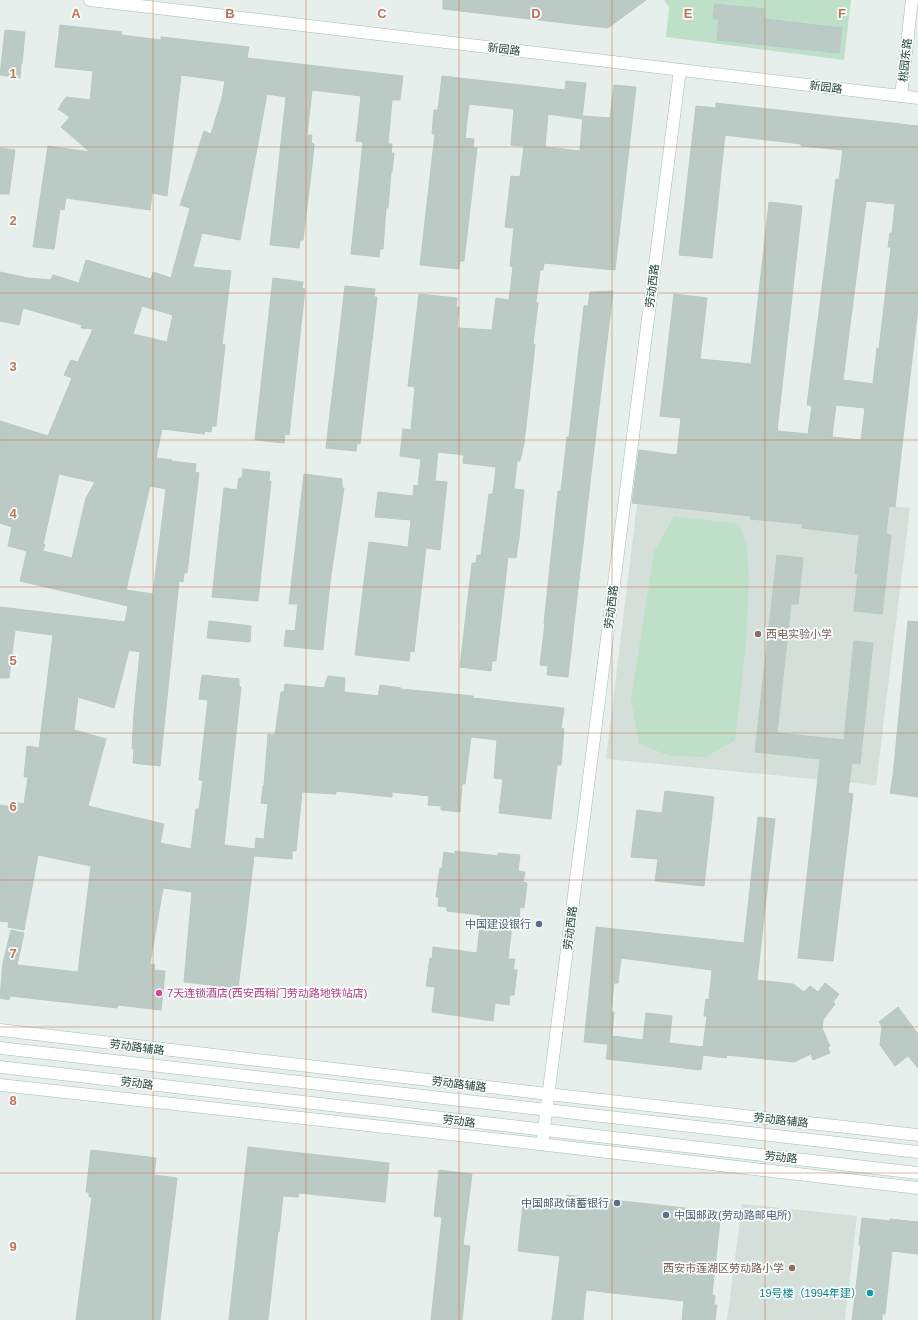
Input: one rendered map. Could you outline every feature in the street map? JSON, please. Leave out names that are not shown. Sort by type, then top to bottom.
[{"type":"street","name":"新园路","points":[[90,0],[918,98]]},
{"type":"street","name":"桃园东路","points":[[901,96],[912,0]]},
{"type":"street","name":"劳动西路","points":[[542,1144],[680,70]]},
{"type":"street","name":"劳动路辅路","points":[[0,1030],[548,1094],[918,1135]]},
{"type":"street","name":"劳动路","points":[[0,1048],[918,1152]]},
{"type":"street","name":"劳动路","points":[[0,1067],[918,1173]]},
{"type":"street","points":[[0,1085],[542,1144],[918,1188]]},
{"type":"shaded area","name":"西电实验小学","points":[[640,479],[910,508],[876,785],[606,759]]},
{"type":"shaded area","name":"西安市莲湖区劳动路小学","points":[[742,1204],[857,1216],[845,1320],[727,1320]]},
{"type":"green space","points":[[664,0],[851,0],[844,60],[666,37],[669,7]]},
{"type":"green space","points":[[674,516],[739,524],[747,548],[749,581],[746,645],[735,740],[706,757],[670,756],[639,744],[631,700],[654,552]]},
{"type":"building","points":[[443,0],[646,0],[608,28],[443,9]]},
{"type":"building","points":[[715,4],[764,9],[764,19],[842,28],[839,53],[717,40],[719,19],[713,19]]},
{"type":"building","points":[[60,25],[122,32],[121,35],[161,40],[161,37],[249,47],[247,58],[403,76],[400,100],[392,100],[388,144],[392,144],[391,153],[394,153],[388,208],[386,208],[383,249],[380,249],[379,257],[351,254],[363,142],[356,141],[361,96],[312,90],[307,135],[312,135],[311,143],[314,144],[313,157],[303,240],[300,240],[299,248],[270,245],[286,97],[267,94],[240,240],[202,233],[193,267],[231,271],[222,344],[225,345],[216,426],[212,426],[211,432],[205,431],[204,434],[162,429],[156,458],[196,464],[195,472],[199,473],[187,573],[184,573],[183,582],[179,581],[160,766],[133,763],[134,749],[132,749],[134,713],[140,652],[129,650],[114,708],[78,697],[74,730],[106,739],[88,806],[164,824],[160,843],[191,849],[196,809],[199,809],[203,780],[199,780],[208,700],[199,699],[202,675],[239,679],[239,687],[241,687],[224,845],[255,849],[256,838],[264,839],[268,804],[261,803],[264,786],[268,734],[275,735],[281,692],[284,692],[285,684],[324,688],[328,676],[345,678],[344,692],[378,696],[380,685],[401,688],[400,689],[473,696],[473,698],[564,708],[561,728],[564,729],[561,765],[557,765],[551,819],[499,813],[503,779],[494,778],[497,740],[471,737],[465,784],[462,784],[460,812],[441,810],[441,806],[428,805],[429,796],[392,792],[392,797],[336,791],[336,794],[302,792],[296,851],[292,851],[292,859],[254,856],[238,988],[184,982],[192,892],[163,888],[150,964],[155,965],[154,970],[165,971],[161,1010],[118,1005],[117,1008],[10,996],[9,1000],[0,998],[3,963],[11,930],[24,933],[17,965],[78,972],[91,866],[38,855],[24,930],[8,927],[9,922],[0,921],[0,805],[12,807],[13,802],[24,804],[28,777],[24,777],[27,746],[39,748],[53,635],[15,630],[9,678],[0,678],[0,607],[125,622],[128,606],[20,581],[27,551],[8,546],[12,527],[0,523],[0,421],[48,436],[72,378],[64,375],[71,360],[78,362],[93,329],[81,328],[82,325],[23,308],[19,325],[0,321],[0,272],[28,278],[51,280],[53,275],[79,283],[86,260],[151,279],[153,272],[171,278],[190,208],[180,205],[204,131],[211,134],[222,98],[225,81],[181,75],[167,196],[152,193],[150,210],[66,198],[64,210],[60,209],[54,249],[33,247],[48,146],[90,152],[61,127],[70,117],[58,109],[66,97],[90,100],[93,71],[55,67]],"holes":[[[142,306],[173,315],[167,342],[133,334]],[[59,474],[95,482],[86,498],[72,558],[43,551],[45,544],[43,544]],[[150,486],[166,489],[153,594],[126,590]]]},
{"type":"building","points":[[5,30],[25,32],[20,78],[0,75]]},
{"type":"building","points":[[442,76],[565,90],[566,81],[586,83],[582,119],[548,114],[545,147],[580,151],[583,116],[610,118],[614,85],[636,87],[615,270],[544,263],[543,270],[540,270],[533,344],[535,344],[524,443],[520,461],[517,461],[514,489],[524,490],[519,538],[516,558],[508,557],[496,661],[492,661],[491,671],[460,667],[472,563],[476,563],[477,555],[481,555],[489,494],[493,494],[496,467],[463,463],[464,455],[438,452],[435,481],[447,482],[440,550],[426,548],[414,652],[410,651],[409,661],[355,655],[369,542],[408,547],[411,520],[375,517],[378,492],[413,496],[414,485],[418,486],[421,459],[400,456],[403,429],[411,430],[415,387],[408,386],[419,294],[457,298],[456,307],[459,307],[457,328],[492,330],[496,298],[509,300],[513,267],[510,266],[514,228],[505,227],[511,176],[520,177],[524,146],[511,145],[514,109],[469,104],[465,138],[474,139],[473,148],[477,148],[464,261],[460,261],[459,269],[420,265],[435,134],[432,134],[434,110],[438,110]]},
{"type":"building","points":[[716,103],[918,126],[918,307],[895,507],[889,506],[886,534],[891,535],[882,614],[854,611],[858,574],[855,574],[859,535],[802,528],[803,524],[750,519],[751,516],[632,503],[639,450],[677,455],[681,418],[660,416],[674,294],[707,298],[700,359],[751,364],[769,202],[802,206],[777,431],[808,434],[812,406],[807,405],[836,179],[839,180],[843,150],[801,146],[801,144],[725,135],[712,258],[679,255],[696,106],[716,108]],"holes":[[[866,201],[895,204],[892,233],[890,233],[888,247],[891,247],[879,349],[877,348],[873,384],[843,380]],[[836,405],[865,408],[861,440],[832,437]]]},
{"type":"building","points":[[0,148],[15,150],[9,194],[0,194]]},
{"type":"building","points":[[273,278],[303,282],[302,288],[305,289],[289,435],[285,434],[284,443],[255,440]]},
{"type":"building","points":[[345,286],[375,289],[374,297],[377,297],[360,444],[357,443],[356,451],[326,448]]},
{"type":"building","points":[[613,291],[568,677],[547,675],[548,666],[540,665],[544,623],[558,491],[561,491],[567,437],[569,437],[584,306],[588,306],[590,292]]},
{"type":"building","points":[[243,469],[270,472],[269,481],[271,481],[258,601],[212,597],[224,488],[237,490],[239,478],[242,478]]},
{"type":"building","points":[[304,474],[342,479],[342,488],[344,488],[330,582],[323,650],[284,646],[286,630],[295,631],[298,604],[289,604]]},
{"type":"building","points":[[777,555],[803,558],[798,604],[791,604],[777,733],[844,740],[854,641],[873,643],[860,764],[852,763],[848,793],[853,794],[833,961],[798,958],[820,759],[755,752]]},
{"type":"building","points":[[209,621],[251,626],[250,642],[207,638]]},
{"type":"building","points":[[908,621],[918,622],[918,797],[890,793],[893,776]]},
{"type":"building","points":[[665,791],[714,797],[704,886],[655,881],[658,859],[631,857],[637,810],[662,813]]},
{"type":"building","points":[[758,817],[775,819],[757,980],[793,984],[804,992],[810,986],[818,992],[825,983],[839,994],[833,1002],[835,1004],[823,1020],[822,1028],[830,1046],[828,1048],[830,1053],[813,1060],[811,1054],[794,1062],[727,1055],[726,1058],[703,1055],[701,1070],[606,1059],[608,1044],[584,1042],[596,927],[744,943]],"holes":[[[621,958],[712,970],[709,1000],[706,999],[704,1016],[707,1016],[703,1047],[669,1043],[672,1016],[646,1013],[643,1040],[612,1036],[614,1012],[611,1012],[614,983],[618,983]]]},
{"type":"building","points":[[455,851],[498,856],[498,853],[520,855],[518,871],[525,872],[523,882],[527,883],[524,908],[520,907],[519,918],[513,917],[508,959],[515,959],[513,970],[517,970],[514,995],[510,995],[509,1005],[495,1003],[493,1021],[432,1012],[435,987],[426,986],[433,947],[477,953],[481,915],[447,911],[447,907],[438,906],[439,897],[436,897],[444,852],[455,854]]},
{"type":"building","points":[[898,1007],[918,1034],[918,1068],[908,1056],[895,1066],[880,1045],[882,1026],[879,1022]]},
{"type":"building","points":[[248,1147],[389,1163],[385,1202],[299,1193],[298,1197],[283,1196],[268,1320],[229,1320]]},
{"type":"building","points":[[91,1150],[156,1158],[154,1175],[177,1178],[160,1320],[76,1320],[92,1197],[89,1197],[89,1192],[86,1192]]},
{"type":"building","points":[[439,1170],[472,1174],[463,1245],[470,1246],[462,1320],[431,1320],[442,1217],[434,1216]]},
{"type":"building","points":[[567,1195],[721,1212],[712,1295],[715,1296],[714,1305],[717,1305],[715,1320],[682,1320],[684,1301],[586,1290],[583,1320],[552,1320],[560,1256],[518,1251],[523,1205],[565,1210]]},
{"type":"building","points":[[862,1218],[918,1222],[918,1254],[892,1251],[885,1314],[882,1314],[882,1320],[852,1320],[861,1246],[859,1245]]},
{"type":"place","name":"西电实验小学","points":[[758,634]]},
{"type":"place","name":"中国建设银行","points":[[539,924]]},
{"type":"place","name":"7天连锁酒店(西安西稍门劳动路地铁站店)","points":[[159,993]]},
{"type":"place","name":"中国邮政储蓄银行","points":[[617,1203]]},
{"type":"place","name":"中国邮政(劳动路邮电所)","points":[[666,1215]]},
{"type":"place","name":"西安市莲湖区劳动路小学","points":[[792,1268]]},
{"type":"place","name":"19号楼（1994年建）","points":[[870,1293]]}]
